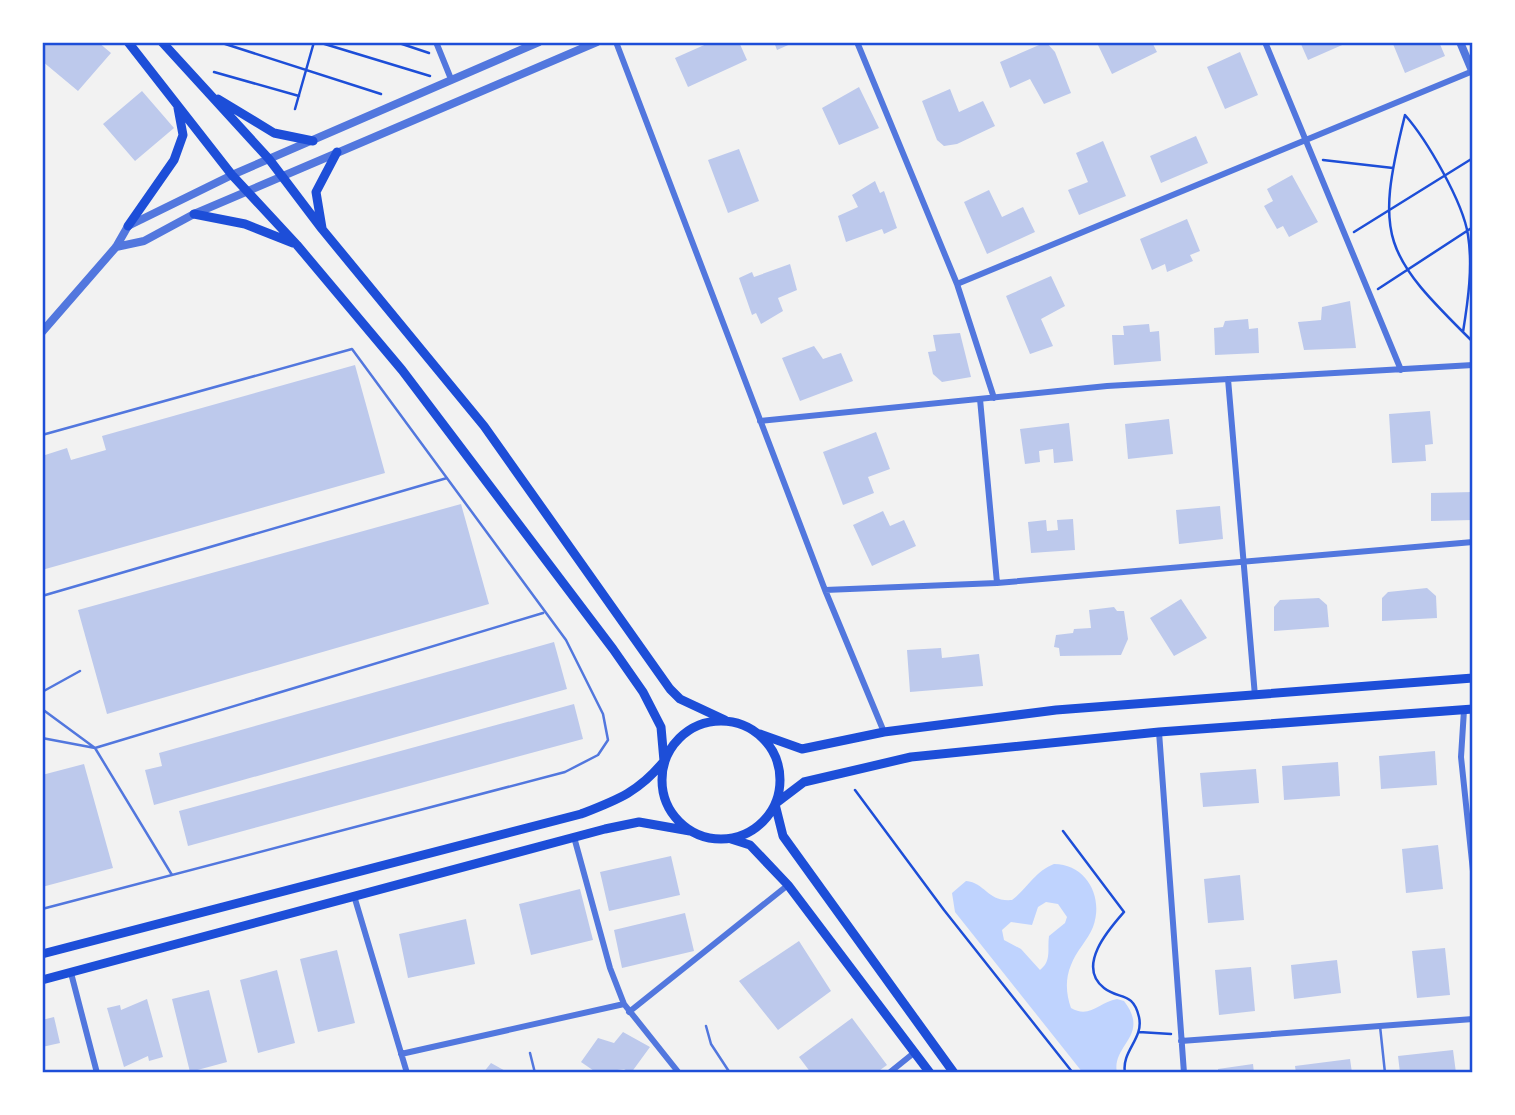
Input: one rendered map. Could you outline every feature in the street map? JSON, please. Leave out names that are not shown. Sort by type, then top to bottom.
[{"type":"main road","points":[[128,42],[232,175],[297,245],[402,370],[613,649],[643,692],[661,727],[664,761],[661,781],[664,801],[674,818],[690,831]]},
{"type":"main road","points":[[162,42],[284,176],[322,229],[484,426],[670,689],[680,699],[725,720],[743,724],[760,734],[802,749],[884,732],[1056,710],[1473,678]]},
{"type":"main road","points":[[214,97],[244,112],[274,132],[313,141]]},
{"type":"main road","points":[[128,226],[174,160],[183,135],[178,107]]},
{"type":"main road","points":[[322,229],[316,192],[337,152]]},
{"type":"main road","points":[[194,214],[245,224],[297,245]]},
{"type":"main road","points":[[775,804],[804,782],[820,776],[911,757],[1159,732],[1469,709]]},
{"type":"main road","points":[[42,954],[581,814],[628,794],[648,782],[664,761],[673,743],[688,729],[706,722],[725,720]]},
{"type":"main road","points":[[729,839],[748,833],[765,820],[775,804],[780,786],[779,767],[772,749],[760,734]]},
{"type":"main road","points":[[775,804],[783,836],[954,1073]]},
{"type":"main road","points":[[42,980],[355,899],[574,836],[639,822],[750,845],[788,885],[930,1073]]},
{"type":"street","points":[[436,42],[451,79]]},
{"type":"street","points":[[42,332],[116,247],[128,226],[232,175],[538,42]]},
{"type":"street","points":[[116,247],[144,241],[194,214],[246,191],[597,42]]},
{"type":"street","points":[[617,42],[825,590],[884,732]]},
{"type":"street","points":[[857,42],[957,284],[994,398]]},
{"type":"street","points":[[1265,42],[1401,370]]},
{"type":"street","points":[[957,284],[1473,72],[1460,42]]},
{"type":"street","points":[[760,421],[1107,386],[1473,365]]},
{"type":"street","points":[[1228,379],[1255,696]]},
{"type":"street","points":[[980,400],[997,583]]},
{"type":"street","points":[[825,590],[997,583],[1473,542]]},
{"type":"street","points":[[1469,709],[1461,757],[1471,826],[1473,871]]},
{"type":"street","points":[[1159,732],[1184,1073]]},
{"type":"street","points":[[574,836],[610,968],[624,1004],[679,1073]]},
{"type":"street","points":[[629,1012],[788,885]]},
{"type":"street","points":[[355,899],[407,1073]]},
{"type":"street","points":[[71,973],[97,1073]]},
{"type":"street","points":[[401,1054],[624,1004]]},
{"type":"street","points":[[1181,1037],[1473,1019]]},
{"type":"street","points":[[889,1073],[915,1052]]},
{"type":"lane","points":[[42,435],[352,349],[566,640],[603,715],[608,740],[598,755],[565,772],[42,909]]},
{"type":"lane","points":[[42,596],[447,478]]},
{"type":"lane","points":[[42,738],[95,748],[544,612]]},
{"type":"lane","points":[[42,692],[80,671]]},
{"type":"lane","points":[[42,709],[95,748],[172,875]]},
{"type":"lane","points":[[706,1026],[711,1044],[730,1073]]},
{"type":"lane","points":[[1380,1026],[1385,1073]]},
{"type":"lane","points":[[530,1053],[535,1073]]},
{"type":"path","points":[[219,42],[381,94]]},
{"type":"path","points":[[295,108],[316,42],[430,76]]},
{"type":"path","points":[[396,42],[442,57]]},
{"type":"path","points":[[214,72],[299,96]]},
{"type":"path","points":[[1463,332],[1469,279],[1468,230],[1444,176],[1405,115],[1393,168],[1388,211],[1390,234],[1406,271],[1438,310],[1473,342]]},
{"type":"path","points":[[1346,237],[1473,158]]},
{"type":"path","points":[[1317,159],[1393,168]]},
{"type":"path","points":[[1369,294],[1473,227]]},
{"type":"path","points":[[855,790],[944,910],[1073,1073]]},
{"type":"path","points":[[1063,831],[1124,912],[1101,938],[1094,959],[1095,974],[1101,986],[1112,993],[1125,995],[1136,1007],[1139,1032],[1125,1056],[1125,1073]]},
{"type":"path","points":[[1139,1032],[1181,1037]]},
{"type":"water","points":[[1054,864],[1076,870],[1084,876],[1094,894],[1096,916],[1093,927],[1071,965],[1067,992],[1071,1008],[1084,1012],[1117,999],[1124,1001],[1133,1023],[1132,1032],[1119,1055],[1117,1073],[1083,1073],[955,912],[952,893],[966,881],[973,882],[997,898],[1012,900],[1047,867]],"holes":[[[1046,902],[1058,904],[1067,917],[1065,923],[1049,936],[1048,959],[1040,970],[1021,949],[1004,940],[1002,930],[1011,922],[1032,925],[1038,907]]]},
{"type":"building","points":[[42,42],[98,42],[111,53],[78,91],[42,61]]},
{"type":"building","points":[[711,42],[739,42],[747,60],[688,87],[675,58]]},
{"type":"building","points":[[774,42],[795,42],[777,50]]},
{"type":"building","points":[[1046,42],[1055,52],[1071,93],[1044,104],[1030,79],[1010,88],[1000,62]]},
{"type":"building","points":[[1152,42],[1157,52],[1112,74],[1097,43]]},
{"type":"building","points":[[1300,42],[1349,42],[1308,60]]},
{"type":"building","points":[[1439,42],[1445,56],[1405,73],[1393,44]]},
{"type":"building","points":[[1240,52],[1258,95],[1225,109],[1207,67]]},
{"type":"building","points":[[859,87],[879,128],[839,145],[822,108]]},
{"type":"building","points":[[950,89],[959,112],[983,101],[995,126],[957,144],[944,146],[937,140],[922,101]]},
{"type":"building","points":[[142,91],[174,128],[135,161],[103,124]]},
{"type":"building","points":[[1196,136],[1208,163],[1161,183],[1150,156]]},
{"type":"building","points":[[1103,141],[1126,196],[1079,215],[1068,190],[1088,182],[1076,153]]},
{"type":"building","points":[[739,149],[759,201],[728,213],[708,160]]},
{"type":"building","points":[[1292,175],[1318,222],[1289,237],[1283,226],[1277,229],[1264,206],[1273,201],[1267,189]]},
{"type":"building","points":[[875,181],[880,193],[884,191],[897,228],[884,234],[882,229],[846,242],[838,216],[858,207],[852,195]]},
{"type":"building","points":[[989,190],[1002,217],[1023,207],[1035,232],[987,254],[964,202]]},
{"type":"building","points":[[1187,219],[1200,251],[1190,255],[1193,261],[1167,272],[1165,264],[1152,270],[1140,239]]},
{"type":"building","points":[[790,264],[797,290],[778,298],[783,311],[761,324],[756,313],[752,315],[739,278],[752,272],[754,277]]},
{"type":"building","points":[[1051,276],[1065,306],[1041,319],[1053,346],[1030,354],[1006,296]]},
{"type":"building","points":[[1350,301],[1356,348],[1304,350],[1298,322],[1321,320],[1322,307]]},
{"type":"building","points":[[1248,319],[1249,329],[1258,328],[1259,353],[1215,355],[1214,328],[1223,327],[1225,321]]},
{"type":"building","points":[[1149,324],[1150,332],[1159,331],[1161,361],[1114,365],[1112,335],[1124,335],[1123,326]]},
{"type":"building","points":[[960,333],[971,377],[942,382],[933,374],[928,352],[936,351],[933,335]]},
{"type":"building","points":[[814,346],[823,359],[841,353],[853,381],[800,401],[782,358]]},
{"type":"building","points":[[355,365],[385,473],[42,570],[42,456],[67,448],[71,460],[106,450],[102,436]]},
{"type":"building","points":[[1430,411],[1433,444],[1425,445],[1426,461],[1392,463],[1389,414]]},
{"type":"building","points":[[1169,419],[1173,454],[1128,459],[1125,424]]},
{"type":"building","points":[[1069,423],[1073,461],[1054,463],[1053,449],[1039,451],[1040,462],[1025,464],[1020,429]]},
{"type":"building","points":[[876,432],[890,469],[868,477],[874,493],[843,505],[823,452]]},
{"type":"building","points":[[1473,492],[1473,520],[1431,521],[1431,493]]},
{"type":"building","points":[[461,504],[489,604],[107,714],[78,610]]},
{"type":"building","points":[[1220,506],[1223,539],[1179,544],[1176,510]]},
{"type":"building","points":[[883,511],[890,526],[904,520],[916,546],[872,566],[853,525]]},
{"type":"building","points":[[1073,519],[1075,550],[1031,553],[1028,522],[1046,520],[1047,531],[1058,530],[1057,520]]},
{"type":"building","points":[[1427,588],[1436,596],[1437,618],[1382,621],[1382,598],[1388,592]]},
{"type":"building","points":[[1319,598],[1327,605],[1329,627],[1274,631],[1274,607],[1280,600]]},
{"type":"building","points":[[1181,599],[1207,638],[1174,656],[1150,618]]},
{"type":"building","points":[[1114,607],[1117,611],[1124,611],[1128,639],[1121,655],[1060,656],[1059,648],[1054,647],[1056,635],[1073,633],[1074,629],[1091,628],[1089,610]]},
{"type":"building","points":[[554,642],[567,689],[154,805],[145,770],[162,766],[159,753]]},
{"type":"building","points":[[941,648],[942,658],[979,654],[983,686],[910,692],[907,650]]},
{"type":"building","points":[[574,704],[583,739],[188,846],[179,811]]},
{"type":"building","points":[[1435,751],[1437,785],[1381,789],[1379,756]]},
{"type":"building","points":[[1338,762],[1340,796],[1284,800],[1282,766]]},
{"type":"building","points":[[84,764],[113,868],[42,887],[42,775]]},
{"type":"building","points":[[1256,769],[1259,803],[1203,807],[1200,773]]},
{"type":"building","points":[[1438,845],[1443,889],[1406,893],[1402,849]]},
{"type":"building","points":[[671,856],[680,895],[609,911],[600,872]]},
{"type":"building","points":[[1240,875],[1244,920],[1208,923],[1204,879]]},
{"type":"building","points":[[580,889],[593,940],[531,955],[519,904]]},
{"type":"building","points":[[685,913],[694,951],[622,968],[614,930]]},
{"type":"building","points":[[466,919],[475,964],[408,978],[399,934]]},
{"type":"building","points":[[799,941],[831,991],[778,1030],[739,981]]},
{"type":"building","points":[[1445,948],[1450,995],[1417,998],[1412,951]]},
{"type":"building","points":[[337,950],[355,1023],[318,1032],[300,959]]},
{"type":"building","points":[[1337,960],[1341,993],[1294,999],[1291,965]]},
{"type":"building","points":[[1251,967],[1255,1011],[1219,1015],[1215,970]]},
{"type":"building","points":[[277,970],[295,1043],[258,1053],[240,980]]},
{"type":"building","points":[[209,990],[227,1062],[190,1072],[172,999]]},
{"type":"building","points":[[147,999],[163,1057],[149,1061],[148,1056],[124,1067],[107,1008],[120,1005],[121,1010]]},
{"type":"building","points":[[54,1017],[60,1043],[42,1047],[42,1020]]},
{"type":"building","points":[[852,1018],[887,1065],[876,1073],[811,1073],[799,1057]]},
{"type":"building","points":[[623,1032],[650,1047],[631,1073],[624,1069],[597,1073],[581,1062],[598,1038],[614,1043]]},
{"type":"building","points":[[1453,1050],[1456,1073],[1400,1073],[1398,1056]]},
{"type":"building","points":[[1350,1059],[1352,1073],[1296,1073],[1295,1066]]},
{"type":"building","points":[[491,1063],[509,1073],[483,1073]]},
{"type":"building","points":[[1253,1064],[1254,1073],[1218,1073],[1218,1069]]}]
